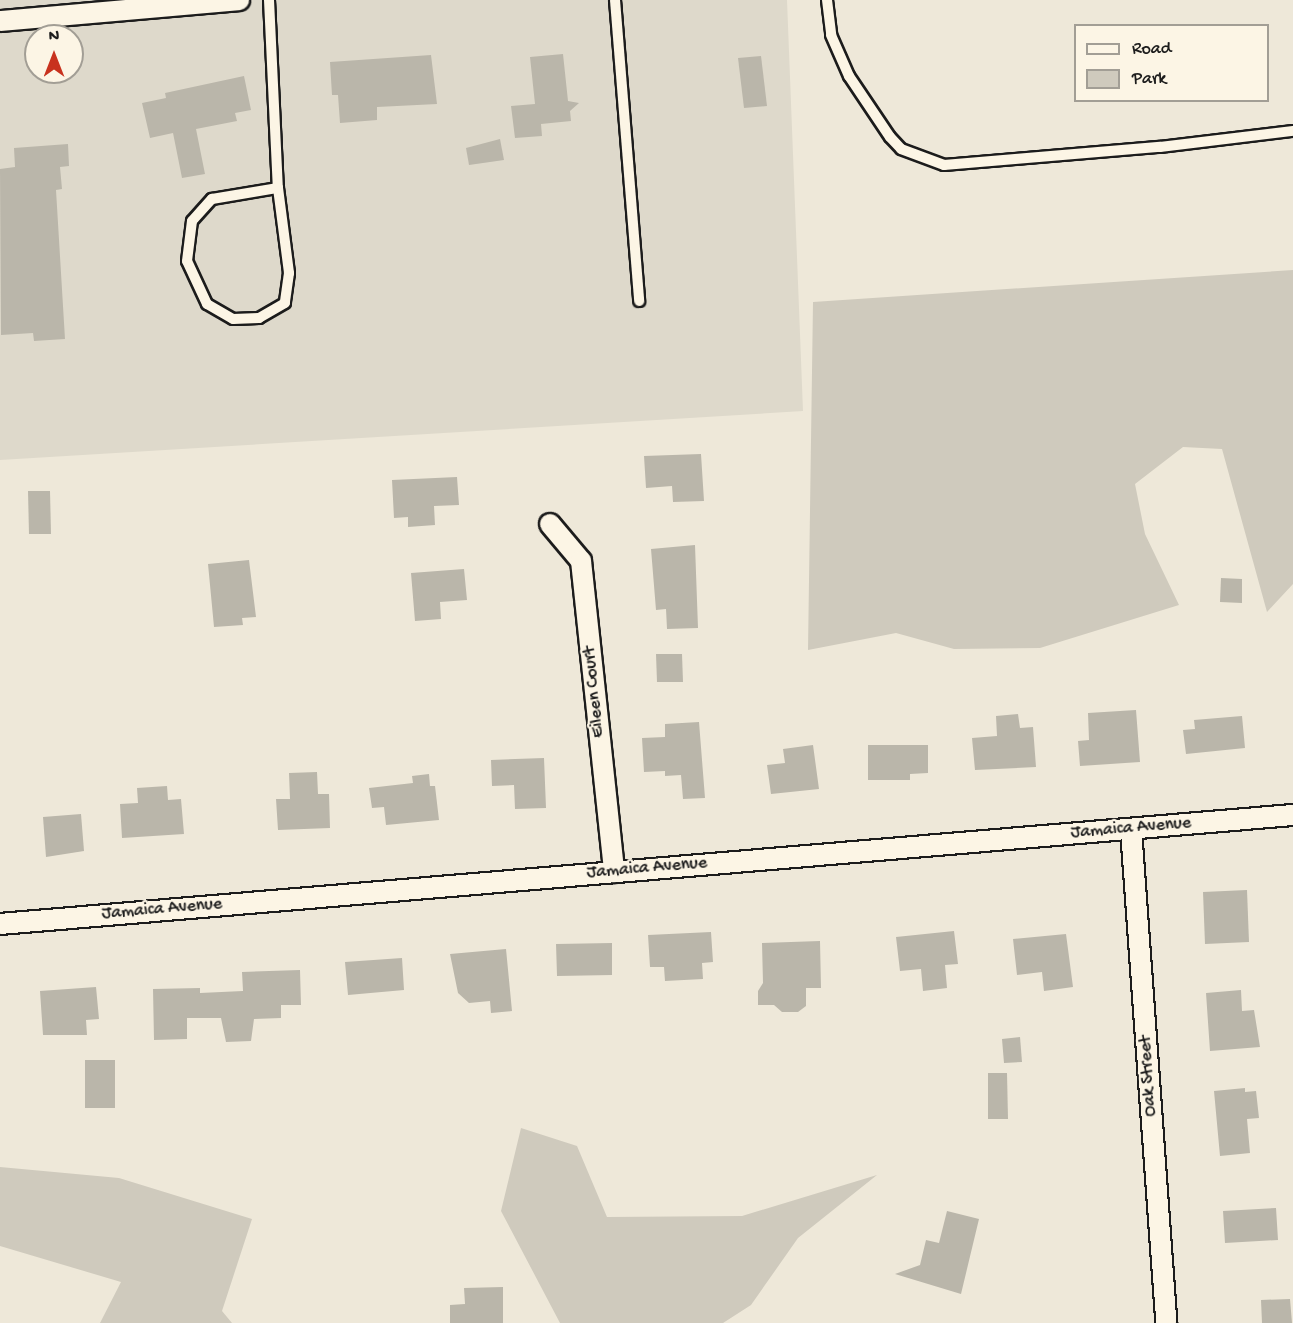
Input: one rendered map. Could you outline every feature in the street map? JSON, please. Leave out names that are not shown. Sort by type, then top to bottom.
[{"type":"street","points":[[0,21],[240,0]]},
{"type":"street","name":"Eileen Court","points":[[550,524],[581,561],[614,872]]},
{"type":"street","name":"Jamaica Avenue","points":[[0,924],[1293,815]]},
{"type":"street","name":"Oak Street","points":[[1131,829],[1166,1323]]},
{"type":"lane","points":[[269,0],[278,188],[290,273],[285,303],[259,318],[233,319],[207,304],[187,261],[192,221],[212,199],[278,188]]},
{"type":"lane","points":[[615,0],[639,301]]},
{"type":"lane","points":[[826,0],[831,35],[849,76],[890,137],[902,149],[944,165],[1048,158],[1293,131]]},
{"type":"shaded area","points":[[0,0],[787,0],[803,411],[0,460]]},
{"type":"green space","points":[[1293,270],[1293,584],[1267,612],[1222,449],[1183,447],[1135,484],[1145,534],[1179,605],[1040,648],[954,649],[896,633],[808,650],[813,302]]},
{"type":"green space","points":[[521,1128],[577,1146],[607,1217],[742,1216],[877,1175],[798,1238],[751,1305],[723,1323],[560,1323],[501,1211]]},
{"type":"green space","points":[[0,1167],[119,1178],[252,1219],[222,1311],[232,1323],[100,1323],[121,1282],[0,1246]]},
{"type":"building","points":[[563,54],[568,101],[579,103],[570,111],[571,121],[541,124],[542,136],[515,138],[511,106],[535,104],[530,57]]},
{"type":"building","points":[[431,55],[437,104],[377,107],[377,120],[340,123],[338,95],[332,95],[330,62]]},
{"type":"building","points":[[761,56],[767,106],[744,108],[738,58]]},
{"type":"building","points":[[244,76],[251,110],[235,113],[237,121],[196,129],[205,174],[182,178],[173,133],[150,138],[142,103],[166,98],[165,93]]},
{"type":"building","points":[[500,139],[504,160],[469,165],[466,148]]},
{"type":"building","points":[[68,144],[69,166],[60,167],[62,189],[56,190],[65,339],[34,341],[33,333],[1,335],[0,169],[15,167],[14,148]]},
{"type":"building","points":[[701,454],[704,501],[673,502],[672,486],[646,488],[644,456]]},
{"type":"building","points":[[457,477],[459,505],[434,506],[435,525],[408,527],[408,517],[394,518],[392,480]]},
{"type":"building","points":[[28,491],[50,491],[51,534],[29,534]]},
{"type":"building","points":[[695,545],[698,628],[667,629],[666,609],[656,610],[651,549]]},
{"type":"building","points":[[249,560],[256,617],[242,618],[243,625],[214,627],[208,564]]},
{"type":"building","points":[[464,569],[467,600],[440,602],[441,619],[415,621],[411,573]]},
{"type":"building","points":[[1221,578],[1242,579],[1242,603],[1220,602]]},
{"type":"building","points":[[656,654],[682,654],[683,682],[657,682]]},
{"type":"building","points":[[1136,710],[1140,762],[1080,766],[1078,741],[1089,740],[1088,713]]},
{"type":"building","points":[[1018,714],[1020,728],[1033,727],[1036,767],[975,770],[972,738],[997,736],[996,716]]},
{"type":"building","points":[[1242,716],[1245,748],[1186,754],[1183,730],[1195,729],[1194,720]]},
{"type":"building","points":[[699,722],[705,798],[683,799],[681,775],[665,776],[665,771],[644,772],[642,738],[665,737],[665,724]]},
{"type":"building","points":[[813,745],[819,789],[771,794],[767,765],[785,763],[783,749]]},
{"type":"building","points":[[868,745],[928,745],[928,773],[910,774],[910,780],[868,780]]},
{"type":"building","points":[[544,758],[546,808],[515,809],[514,785],[492,786],[491,760]]},
{"type":"building","points":[[317,772],[318,794],[329,794],[330,828],[278,830],[276,799],[290,799],[289,773]]},
{"type":"building","points":[[429,774],[430,786],[435,786],[439,820],[386,825],[384,807],[372,808],[369,788],[413,783],[412,776]]},
{"type":"building","points":[[167,786],[168,800],[181,799],[184,834],[122,838],[120,804],[138,803],[137,788]]},
{"type":"building","points":[[81,814],[84,851],[46,857],[43,817]]},
{"type":"building","points":[[1247,890],[1249,942],[1205,944],[1203,892]]},
{"type":"building","points":[[954,931],[958,964],[945,965],[947,988],[923,991],[921,969],[900,971],[896,937]]},
{"type":"building","points":[[711,932],[713,962],[702,963],[703,979],[665,981],[664,967],[650,967],[648,935]]},
{"type":"building","points":[[1066,934],[1073,987],[1044,991],[1042,972],[1017,975],[1013,939]]},
{"type":"building","points":[[820,941],[821,988],[806,988],[806,1006],[798,1012],[782,1012],[774,1005],[758,1005],[758,991],[763,983],[762,943]]},
{"type":"building","points":[[612,943],[612,975],[557,976],[556,944]]},
{"type":"building","points":[[506,949],[512,1011],[491,1013],[490,1001],[469,1003],[458,993],[450,954]]},
{"type":"building","points":[[402,958],[404,990],[348,995],[345,962]]},
{"type":"building","points":[[300,970],[301,1005],[281,1005],[281,1018],[254,1019],[251,1041],[226,1042],[221,1018],[187,1018],[187,1039],[154,1040],[153,989],[200,988],[200,993],[243,991],[242,972]]},
{"type":"building","points":[[96,987],[99,1019],[86,1020],[87,1035],[43,1035],[40,991]]},
{"type":"building","points":[[1241,990],[1242,1011],[1254,1010],[1260,1047],[1210,1051],[1206,993]]},
{"type":"building","points":[[1020,1037],[1022,1062],[1004,1063],[1002,1039]]},
{"type":"building","points":[[85,1060],[115,1060],[115,1108],[85,1108]]},
{"type":"building","points":[[988,1073],[1007,1073],[1008,1119],[988,1119]]},
{"type":"building","points":[[1245,1088],[1245,1092],[1256,1091],[1259,1118],[1247,1119],[1250,1153],[1220,1156],[1214,1091]]},
{"type":"building","points":[[1276,1208],[1278,1240],[1225,1243],[1223,1211]]},
{"type":"building","points":[[947,1211],[979,1219],[961,1294],[895,1274],[920,1265],[926,1240],[939,1243]]},
{"type":"building","points":[[503,1287],[503,1323],[450,1323],[450,1305],[465,1304],[464,1288]]},
{"type":"building","points":[[1290,1299],[1292,1323],[1262,1323],[1261,1300]]}]
